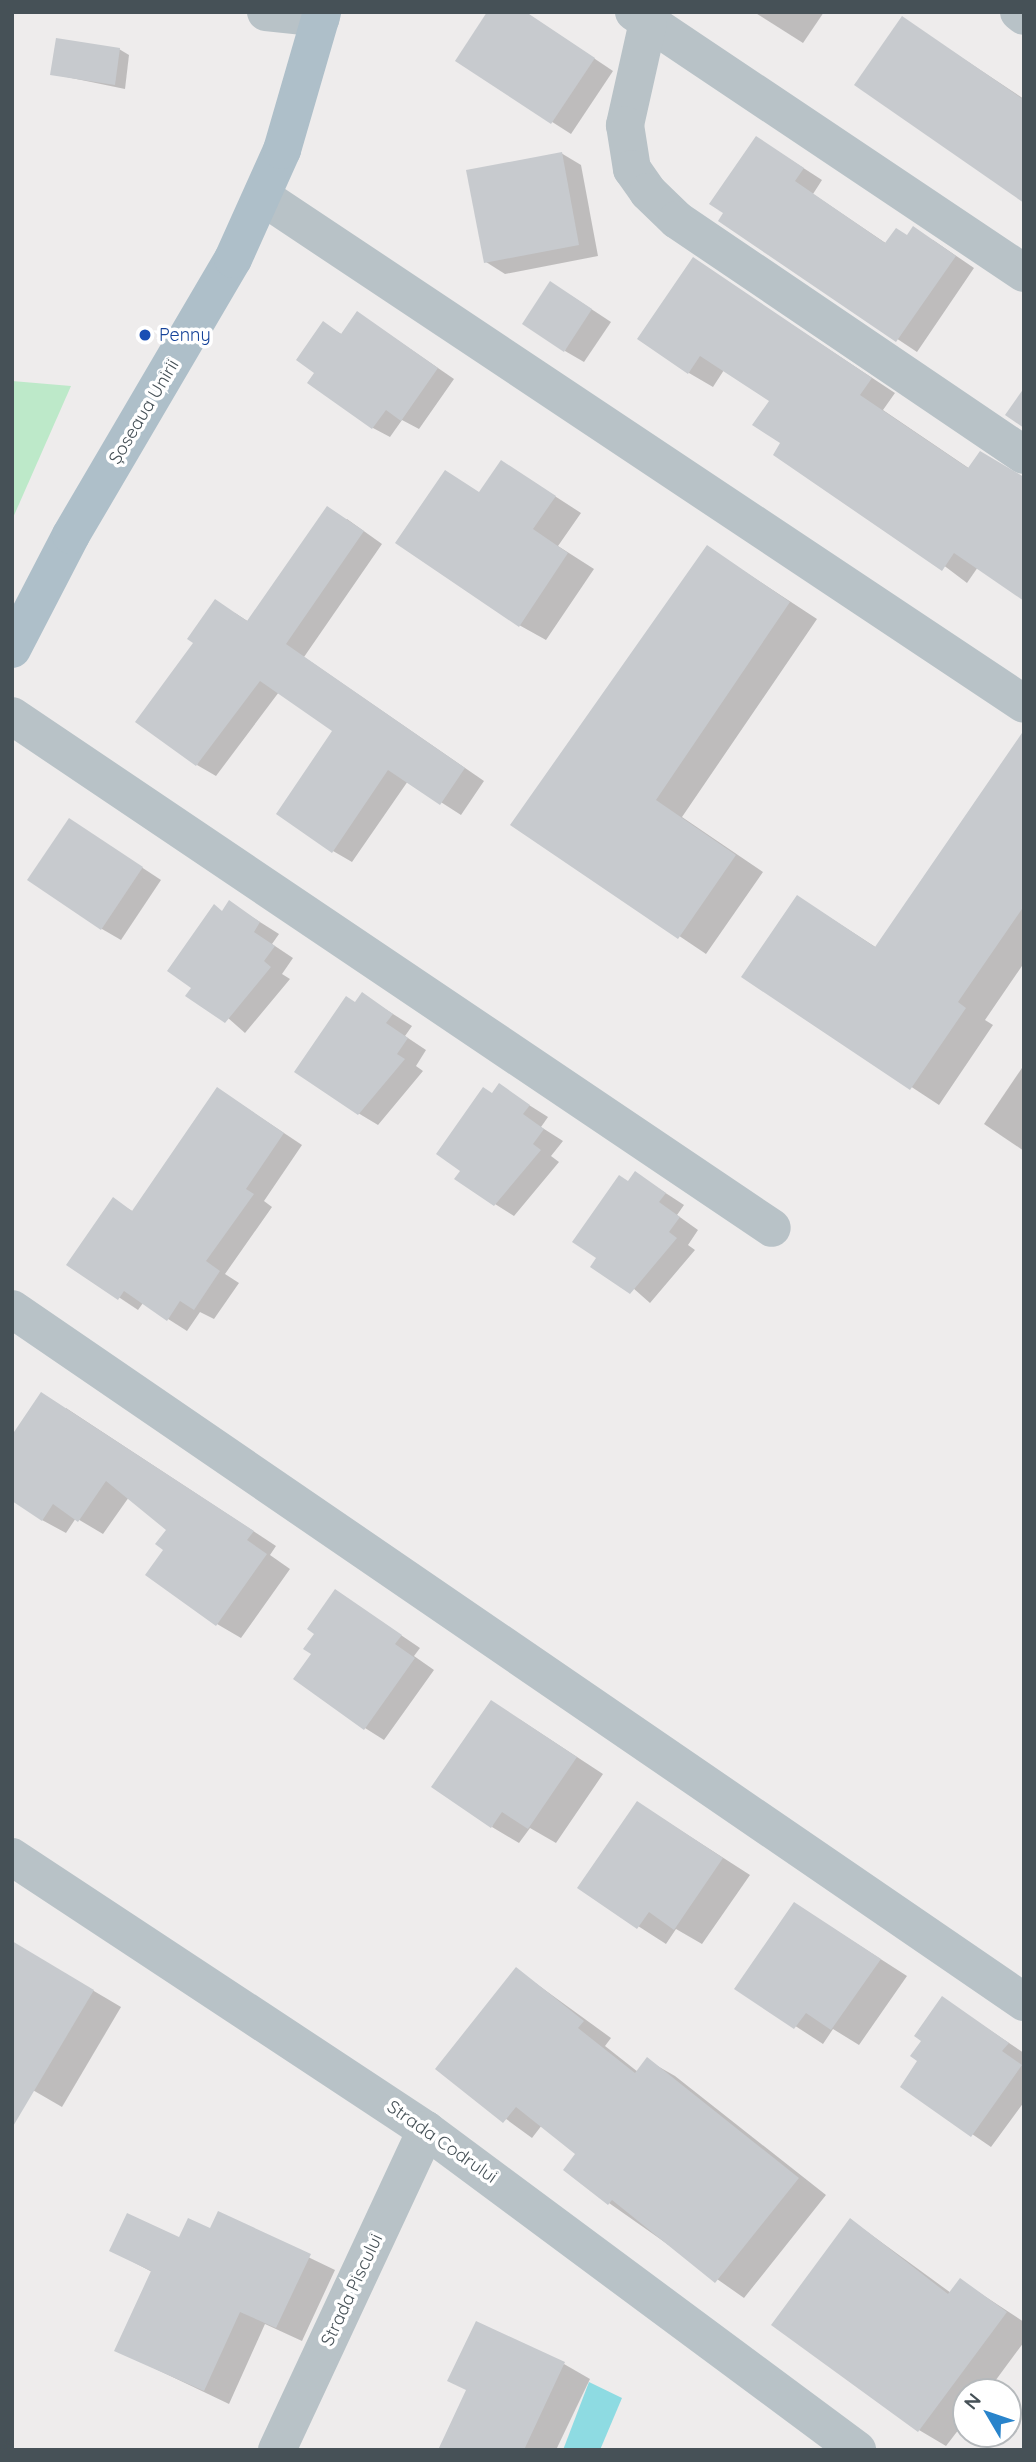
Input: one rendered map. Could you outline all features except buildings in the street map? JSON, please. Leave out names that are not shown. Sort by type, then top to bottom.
[{"type":"main road","name":"Șoseaua Unirii","points":[[12,649],[262,197],[321,15]]},
{"type":"street","points":[[266,12],[321,15]]},
{"type":"street","points":[[1019,12],[1024,16]]},
{"type":"street","points":[[1024,273],[641,17],[625,125],[632,169],[648,192],[677,219],[1024,455]]},
{"type":"street","points":[[262,197],[1024,704]]},
{"type":"street","points":[[12,716],[772,1228]]},
{"type":"street","points":[[12,1309],[1024,2002]]},
{"type":"street","name":"Strada Codrului","points":[[12,1857],[426,2130],[857,2450]]},
{"type":"street","name":"Strada Piscului","points":[[277,2450],[426,2130]]},
{"type":"green space","points":[[12,381],[71,386],[12,520]]},
{"type":"water","points":[[589,2382],[622,2398],[600,2450],[563,2450]]},
{"type":"place","name":"Penny","points":[[145,335]]}]
